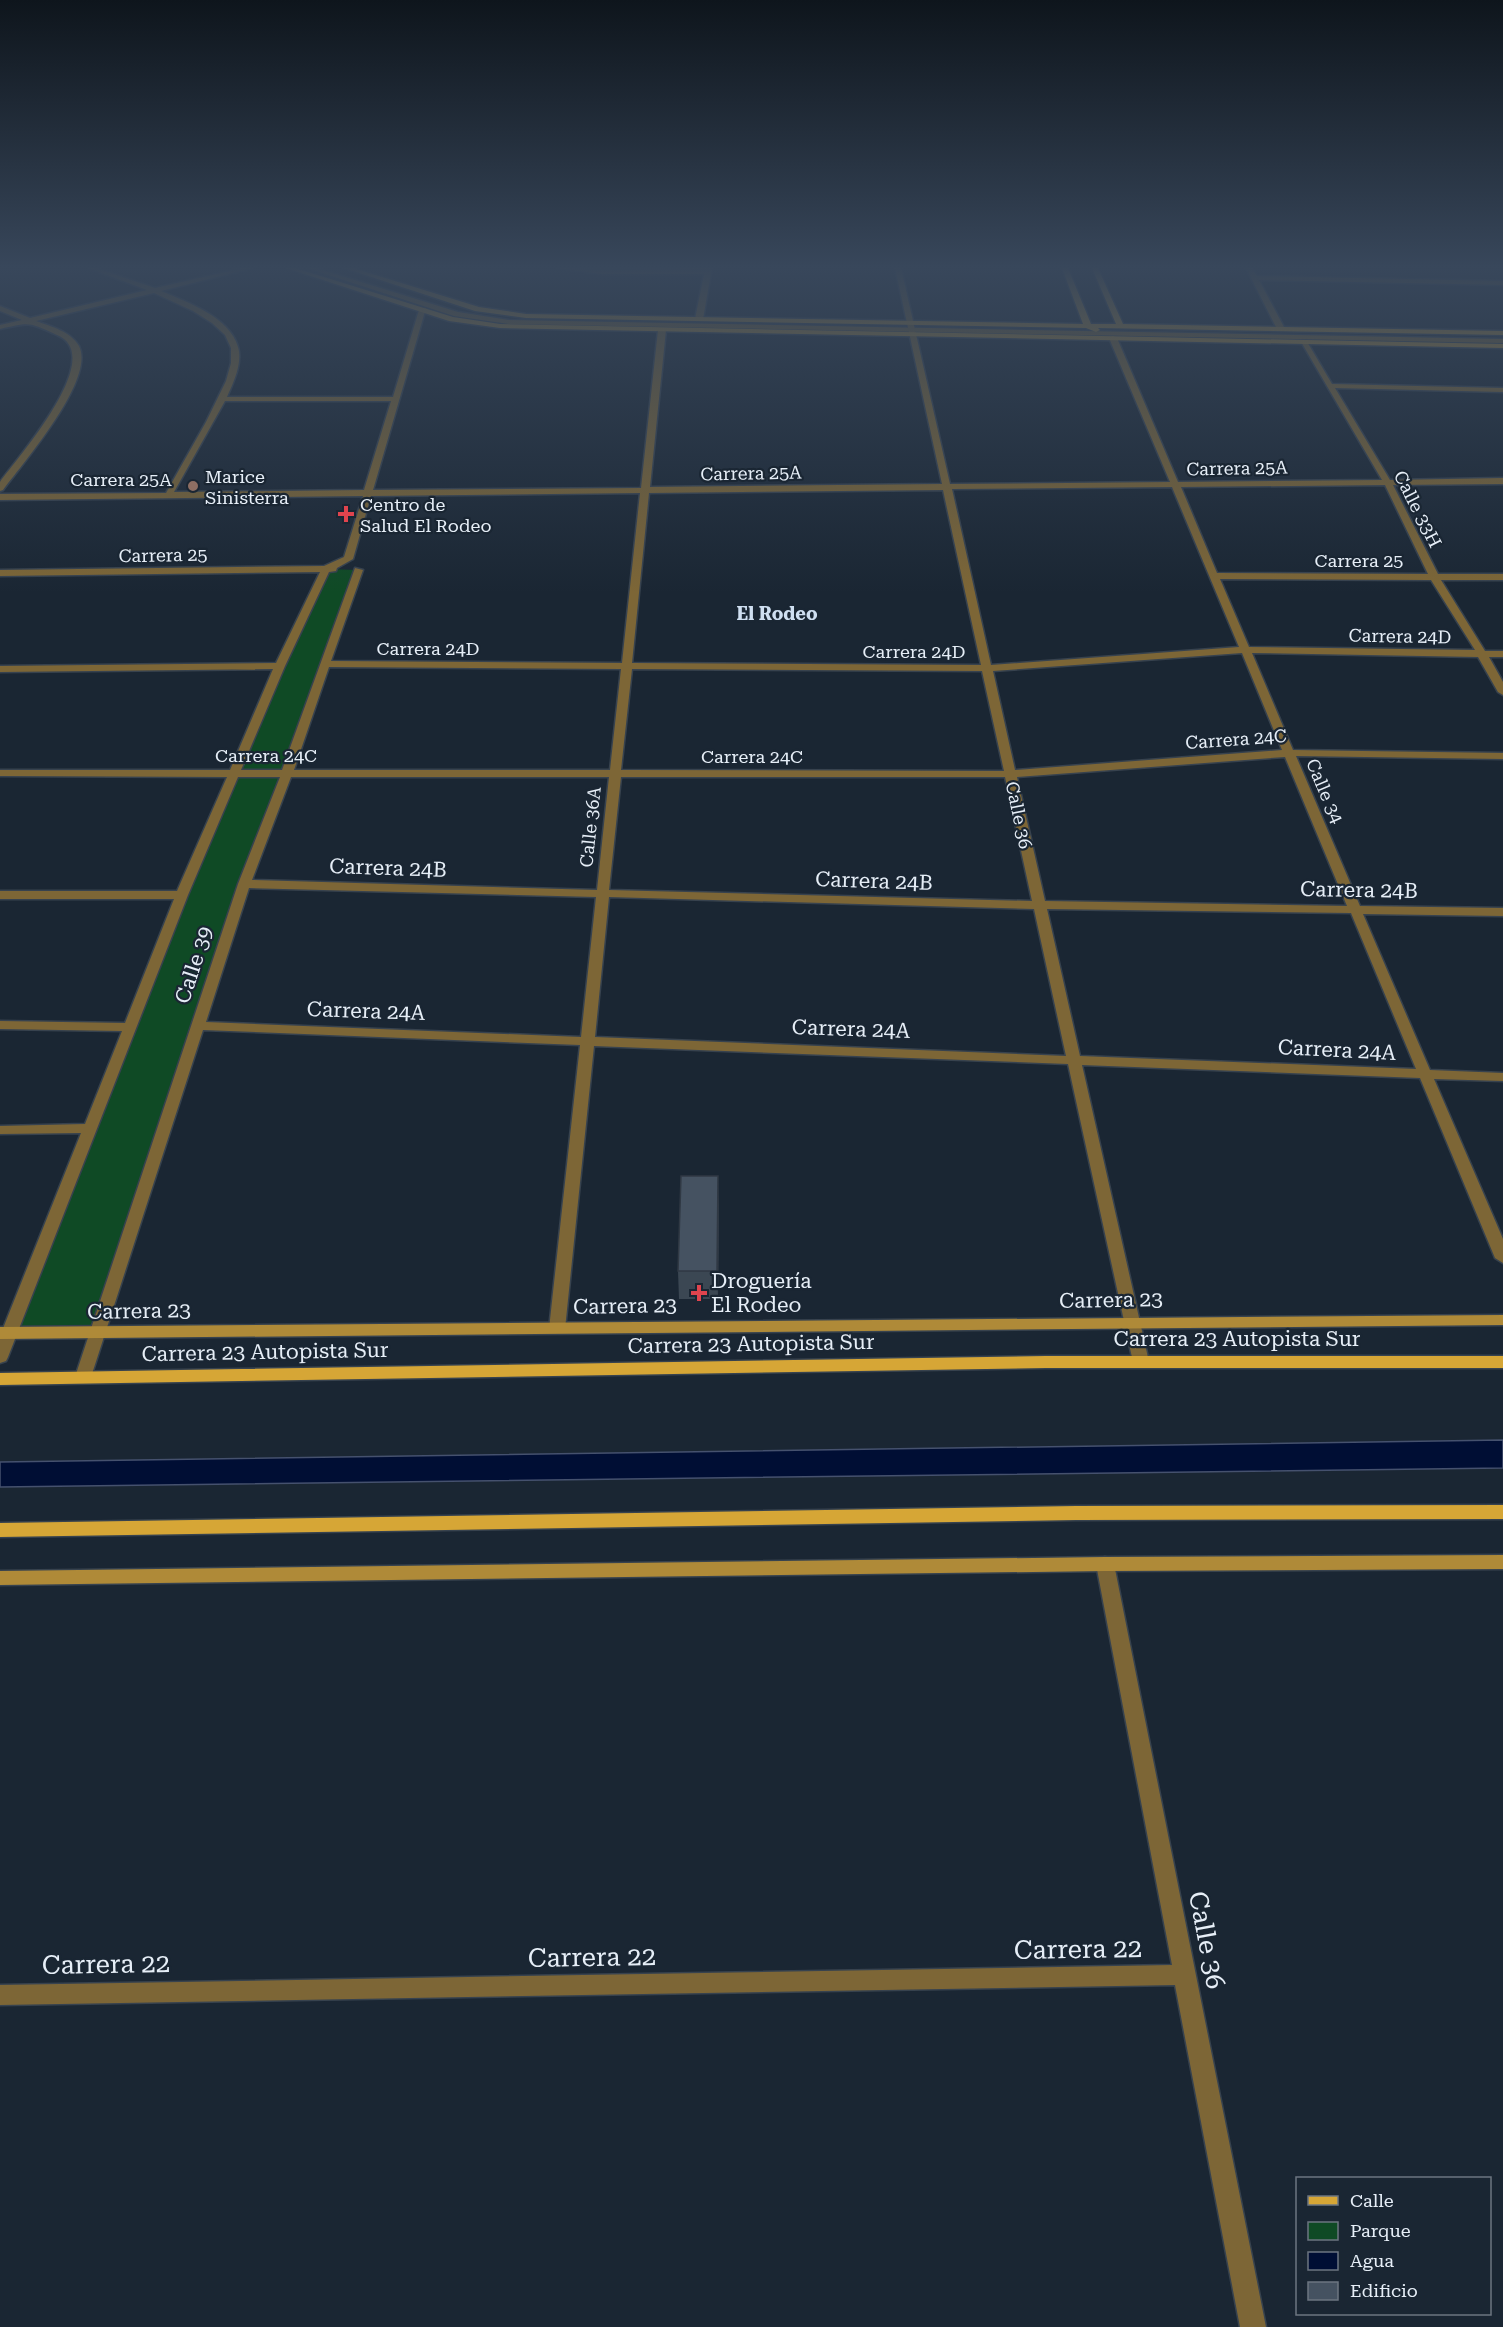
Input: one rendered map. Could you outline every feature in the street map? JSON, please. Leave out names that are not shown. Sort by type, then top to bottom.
[{"type":"main road","name":"Carrera 23 Autopista Sur","points":[[0,1379],[1141,1362],[1503,1362]]},
{"type":"main road","points":[[0,1530],[1076,1513],[1503,1512]]},
{"type":"street","points":[[0,488],[65,398],[73,377]]},
{"type":"street","points":[[168,496],[222,399],[231,377]]},
{"type":"street","points":[[326,569],[348,559],[404,377]]},
{"type":"street","name":"Calle 36A","points":[[557,1329],[657,377]]},
{"type":"street","name":"Calle 36","points":[[922,377],[1141,1362]]},
{"type":"street","name":"Calle 34","points":[[1131,377],[1503,1258]]},
{"type":"street","name":"Calle 33H","points":[[1323,377],[1388,483],[1434,576],[1503,692]]},
{"type":"street","points":[[1329,386],[1503,390]]},
{"type":"street","points":[[222,399],[397,399]]},
{"type":"street","name":"Carrera 25A","points":[[0,497],[1503,482]]},
{"type":"street","points":[[348,559],[358,570]]},
{"type":"street","points":[[326,569],[358,570]]},
{"type":"street","name":"Carrera 25","points":[[0,573],[326,569]]},
{"type":"street","name":"Calle 39","points":[[0,1357],[4,1333],[90,1128],[182,895],[280,666],[326,569]]},
{"type":"street","name":"Calle 39","points":[[83,1377],[95,1334],[244,884],[287,773],[358,570]]},
{"type":"street","name":"Carrera 25","points":[[1214,576],[1503,577]]},
{"type":"street","name":"Carrera 24D","points":[[325,664],[987,668],[1245,650],[1503,654]]},
{"type":"street","points":[[0,669],[280,666]]},
{"type":"street","name":"Carrera 24C","points":[[0,773],[1010,774],[1289,753],[1503,756]]},
{"type":"street","name":"Carrera 24B","points":[[244,884],[1039,905],[1503,912]]},
{"type":"street","points":[[0,895],[182,895]]},
{"type":"street","points":[[0,1025],[129,1027]]},
{"type":"street","name":"Carrera 24A","points":[[198,1026],[1073,1058],[1503,1077]]},
{"type":"street","points":[[0,1130],[90,1128]]},
{"type":"street","name":"Carrera 23","points":[[4,1333],[1503,1320]]},
{"type":"street","points":[[0,1578],[1105,1564],[1503,1562]]},
{"type":"street","name":"Calle 36","points":[[1105,1564],[1253,2327]]},
{"type":"street","name":"Carrera 22","points":[[0,1995],[1184,1975]]},
{"type":"green space","points":[[326,569],[358,570],[95,1334],[8,1333],[129,1027]]},
{"type":"water","points":[[1503,1440],[1503,1468],[0,1487],[0,1462]]},
{"type":"building","points":[[681,1176],[718,1176],[717,1271],[678,1271]]},
{"type":"place","name":"Marice Sinisterra","points":[[193,486]]},
{"type":"place","name":"Centro de Salud El Rodeo","points":[[346,514]]},
{"type":"place","name":"Droguería El Rodeo","points":[[699,1293]]},
{"type":"district","name":"El Rodeo","points":[[777,613]]}]
